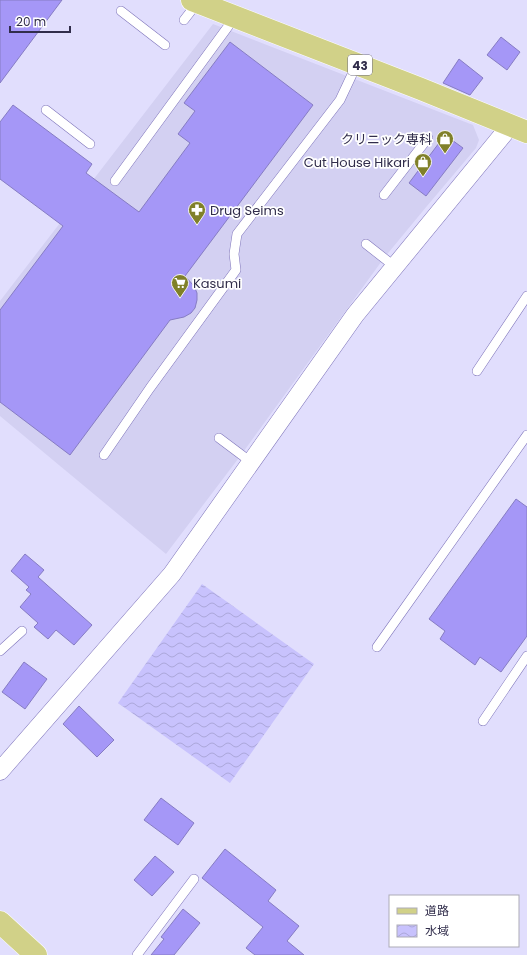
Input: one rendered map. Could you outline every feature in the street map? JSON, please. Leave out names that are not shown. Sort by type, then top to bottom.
[{"type":"main road","name":"43","points":[[195,1],[421,89],[518,129]]},
{"type":"main road","points":[[0,922],[36,955]]},
{"type":"street","points":[[0,771],[172,574],[354,315],[394,266],[518,129]]},
{"type":"lane","points":[[184,20],[195,1]]},
{"type":"lane","points":[[121,11],[165,46]]},
{"type":"lane","points":[[115,181],[235,17]]},
{"type":"lane","points":[[104,455],[150,388],[236,270],[234,254],[236,234],[340,100],[357,64]]},
{"type":"lane","points":[[46,110],[90,144]]},
{"type":"lane","points":[[384,195],[428,138]]},
{"type":"lane","points":[[366,244],[394,266]]},
{"type":"lane","points":[[478,371],[527,296]]},
{"type":"lane","points":[[377,647],[527,435]]},
{"type":"lane","points":[[219,438],[251,462]]},
{"type":"lane","points":[[0,651],[22,631]]},
{"type":"lane","points":[[483,721],[527,656]]},
{"type":"lane","points":[[137,955],[194,879]]},
{"type":"shaded area","points":[[213,24],[473,125],[479,140],[476,148],[384,258],[241,455],[166,554],[0,416],[0,301]]},
{"type":"water","points":[[202,584],[314,664],[230,783],[118,703]]},
{"type":"building","points":[[0,0],[62,0],[0,83]]},
{"type":"building","points":[[501,37],[520,52],[507,70],[487,55]]},
{"type":"building","points":[[230,42],[313,105],[185,276],[194,286],[197,293],[195,308],[191,313],[184,317],[170,320],[70,455],[0,402],[0,310],[63,226],[0,179],[0,122],[13,105],[92,164],[86,173],[139,212],[190,143],[178,134],[195,111],[184,103]]},
{"type":"building","points":[[459,59],[483,78],[470,95],[443,83]]},
{"type":"building","points":[[445,135],[463,148],[426,196],[409,183]]},
{"type":"building","points":[[516,499],[527,507],[527,636],[501,672],[480,657],[475,665],[440,639],[445,631],[429,619]]},
{"type":"building","points":[[25,554],[44,570],[38,577],[92,625],[74,645],[56,630],[48,639],[34,627],[38,623],[20,607],[31,594],[26,590],[29,587],[11,571]]},
{"type":"building","points":[[24,662],[47,679],[25,709],[2,692]]},
{"type":"building","points":[[79,706],[114,740],[97,757],[63,724]]},
{"type":"building","points":[[161,798],[194,823],[178,845],[144,820]]},
{"type":"building","points":[[225,849],[276,890],[268,901],[299,926],[287,941],[304,955],[255,955],[246,948],[263,927],[202,878]]},
{"type":"building","points":[[155,856],[174,872],[152,896],[134,880]]},
{"type":"building","points":[[183,909],[200,923],[174,955],[151,955],[164,939],[161,937]]},
{"type":"place","name":"クリニック専科","points":[[445,154]]},
{"type":"place","name":"Cut House Hikari","points":[[423,177]]},
{"type":"place","name":"Drug Seims","points":[[197,225]]},
{"type":"place","name":"Kasumi","points":[[180,298]]}]
